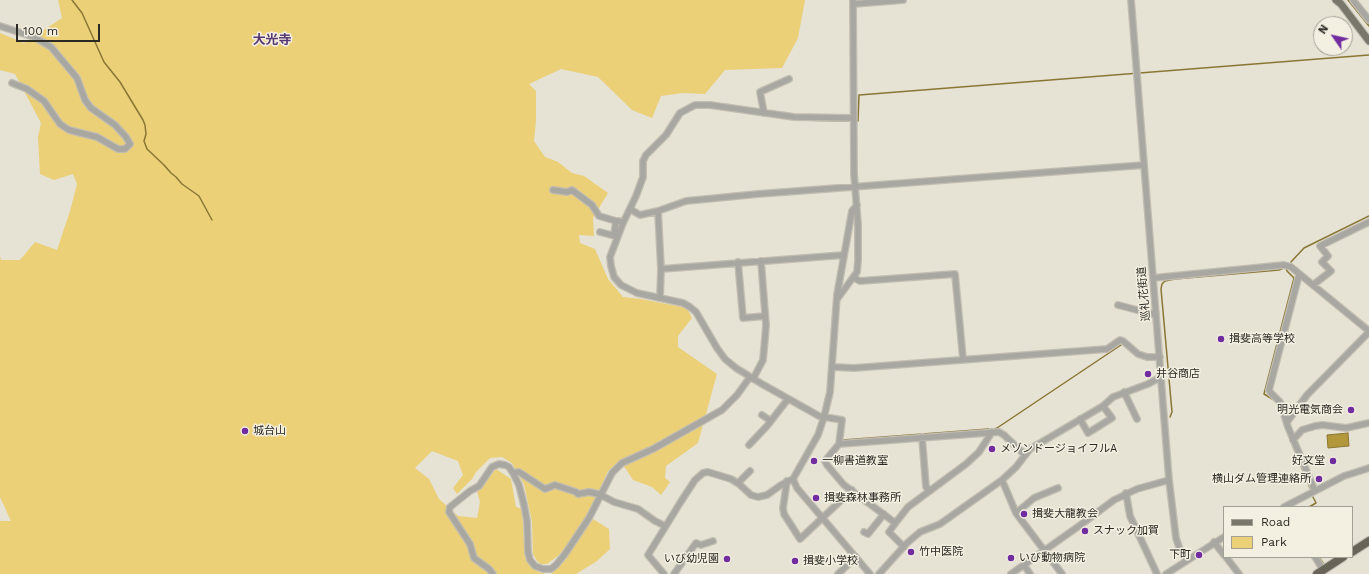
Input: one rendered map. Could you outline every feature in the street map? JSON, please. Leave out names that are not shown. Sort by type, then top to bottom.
[{"type":"highway","points":[[1353,551],[1369,541]]},
{"type":"highway","points":[[1320,572],[1342,558]]},
{"type":"main road","points":[[1336,0],[1341,4],[1369,41]]},
{"type":"street","points":[[838,298],[857,272],[858,261],[858,224],[854,186],[853,2],[903,0]]},
{"type":"street","name":"巡礼花街道","points":[[1131,0],[1169,480],[1176,538],[1181,553],[1186,560]]},
{"type":"street","points":[[1353,0],[1369,20]]},
{"type":"street","points":[[0,26],[34,38],[51,46],[76,78],[85,100],[91,108],[115,125],[130,144],[125,149],[118,149],[97,137],[69,130],[60,124],[44,101],[27,89],[12,83]]},
{"type":"street","points":[[764,113],[760,92],[789,79]]},
{"type":"street","points":[[853,118],[794,117],[695,105],[680,113],[666,134],[646,155],[643,161],[643,177],[630,209],[616,237],[610,257],[614,278],[621,285],[637,293],[683,303],[690,307],[696,312],[725,359],[752,378],[819,416],[842,420],[839,444],[825,461],[844,484],[894,522],[897,521]]},
{"type":"street","points":[[630,209],[640,215],[658,211],[686,201],[854,186],[1144,165]]},
{"type":"street","points":[[553,190],[567,192],[572,190],[592,205],[599,216],[624,222]]},
{"type":"street","points":[[852,490],[800,539],[784,514],[783,508],[790,480],[818,435],[830,392],[836,306],[838,298],[837,295],[852,211],[856,205]]},
{"type":"street","points":[[658,211],[661,269],[660,298]]},
{"type":"street","points":[[616,221],[616,237]]},
{"type":"street","points":[[1313,285],[1331,271],[1322,262],[1328,256],[1320,246],[1369,222]]},
{"type":"street","points":[[600,232],[616,237]]},
{"type":"street","points":[[661,269],[761,260],[844,255]]},
{"type":"street","points":[[493,574],[474,558],[467,538],[449,512],[450,507],[470,491],[480,486],[492,467],[499,464],[509,467],[519,485],[524,505],[527,521],[528,552],[530,560],[535,566],[543,570],[551,569],[565,554],[589,518],[612,473],[622,463],[653,449],[722,410],[752,378],[763,360],[766,332],[761,260]]},
{"type":"street","points":[[738,262],[743,318],[765,316]]},
{"type":"street","points":[[1153,278],[1284,265],[1291,267],[1369,331],[1307,395],[1287,422]]},
{"type":"street","points":[[854,278],[860,281],[955,274],[963,359]]},
{"type":"street","points":[[1299,275],[1269,390],[1270,393],[1280,402],[1293,440],[1315,491]]},
{"type":"street","points":[[1118,305],[1156,315]]},
{"type":"street","points":[[832,367],[854,368],[1107,349],[1120,340],[1124,341],[1138,354],[1147,357],[1160,357]]},
{"type":"street","points":[[879,574],[904,546],[920,532],[940,524],[1002,480],[1016,467],[1030,449],[1103,406],[1114,397],[1148,384],[1161,377]]},
{"type":"street","points":[[1124,392],[1137,419]]},
{"type":"street","points":[[749,445],[771,421],[788,399]]},
{"type":"street","points":[[1080,419],[1088,433],[1112,418],[1103,406]]},
{"type":"street","points":[[762,415],[771,421]]},
{"type":"street","points":[[1293,440],[1302,430],[1315,426],[1323,425],[1346,428],[1369,423]]},
{"type":"street","points":[[904,546],[889,532],[897,521],[908,507],[966,464],[979,452],[992,432]]},
{"type":"street","points":[[839,444],[999,432],[1024,455]]},
{"type":"street","points":[[922,437],[926,487],[930,491]]},
{"type":"street","points":[[1286,506],[1344,476],[1369,468]]},
{"type":"street","points":[[738,483],[750,471]]},
{"type":"street","points":[[513,473],[520,472],[545,489],[555,486],[576,492],[578,494],[589,492],[601,496],[614,502],[638,509],[655,521],[666,526]]},
{"type":"street","points":[[664,574],[648,555],[696,480],[703,473],[708,472],[731,479],[738,483],[751,495],[758,497],[767,495],[790,480]]},
{"type":"street","points":[[790,480],[870,574]]},
{"type":"street","points":[[1002,480],[1016,513],[1062,574]]},
{"type":"street","points":[[1011,574],[1114,500],[1126,493],[1169,480]]},
{"type":"street","points":[[1016,513],[1034,498],[1058,488]]},
{"type":"street","points":[[1126,493],[1130,516],[1157,574]]},
{"type":"street","points":[[864,532],[868,534],[884,514]]},
{"type":"street","points":[[1166,574],[1223,538]]},
{"type":"street","points":[[674,574],[696,543],[701,545],[713,541]]},
{"type":"street","points":[[1214,542],[1223,554]]},
{"type":"street","points":[[838,574],[856,557]]},
{"type":"street","points":[[1227,558],[1239,574]]},
{"type":"street","points":[[1315,558],[1320,572]]},
{"type":"street","points":[[1024,565],[1030,574]]},
{"type":"green space","points":[[58,0],[805,0],[798,38],[782,68],[725,70],[705,94],[682,93],[661,96],[652,118],[632,110],[598,77],[561,69],[529,84],[536,91],[534,141],[545,157],[558,162],[572,173],[584,176],[608,193],[593,218],[594,236],[579,235],[580,243],[595,249],[608,279],[623,297],[687,308],[692,318],[678,336],[678,347],[717,374],[698,443],[666,466],[665,478],[670,482],[661,495],[652,487],[633,480],[619,461],[608,471],[587,517],[563,552],[547,564],[541,564],[537,561],[533,554],[532,522],[524,484],[512,463],[502,457],[490,458],[457,494],[453,488],[463,475],[458,461],[432,451],[415,468],[429,479],[439,499],[458,516],[477,518],[480,502],[477,491],[496,469],[511,479],[516,507],[522,509],[525,558],[531,567],[541,573],[547,574],[0,574],[0,521],[11,521],[0,497],[0,256],[1,260],[20,260],[35,242],[57,250],[77,184],[73,174],[54,180],[40,174],[38,137],[41,123],[15,74],[0,70],[0,33],[24,43],[62,18]]},
{"type":"green space","points":[[593,519],[609,529],[610,549],[597,561],[576,574],[551,574],[565,560]]},
{"type":"shaded area","points":[[1348,433],[1349,446],[1328,448],[1327,435]]},
{"type":"waterway","points":[[72,0],[82,13],[104,62],[120,82],[143,120],[146,134],[144,141],[147,149],[182,184],[199,196],[212,220]]},
{"type":"waterway","points":[[1348,0],[1369,26]]},
{"type":"waterway","points":[[855,121],[858,121],[859,95],[1369,55]]},
{"type":"waterway","points":[[797,120],[851,121]]},
{"type":"waterway","points":[[1291,262],[1304,248],[1369,216]]},
{"type":"waterway","points":[[1170,417],[1172,412],[1161,289],[1162,284],[1165,281],[1175,279],[1279,270],[1286,267]]},
{"type":"waterway","points":[[1274,400],[1264,394],[1294,278],[1286,268]]},
{"type":"waterway","points":[[995,429],[1121,345]]},
{"type":"waterway","points":[[843,440],[989,429]]},
{"type":"waterway","points":[[1288,434],[1310,488]]},
{"type":"waterway","points":[[1311,506],[1316,503],[1313,497]]},
{"type":"waterway","points":[[1320,558],[1323,563]]},
{"type":"place","name":"揖斐高等学校","points":[[1221,339]]},
{"type":"place","name":"井谷商店","points":[[1148,374]]},
{"type":"place","name":"明光電気商会","points":[[1351,410]]},
{"type":"place","name":"城台山","points":[[245,431]]},
{"type":"place","name":"メゾンドージョイフルA","points":[[992,449]]},
{"type":"place","name":"一柳書道教室","points":[[814,461]]},
{"type":"place","name":"好文堂","points":[[1333,461]]},
{"type":"place","name":"横山ダム管理連絡所","points":[[1319,479]]},
{"type":"place","name":"揖斐森林事務所","points":[[816,498]]},
{"type":"place","name":"揖斐大龍教会","points":[[1024,514]]},
{"type":"place","name":"スナック加賀","points":[[1085,531]]},
{"type":"place","name":"竹中医院","points":[[911,552]]},
{"type":"place","name":"下町","points":[[1199,555]]},
{"type":"place","name":"いび動物病院","points":[[1011,558]]},
{"type":"place","name":"いび幼児園","points":[[727,559]]},
{"type":"place","name":"揖斐小学校","points":[[795,561]]},
{"type":"district","name":"大光寺","points":[[272,40]]}]
